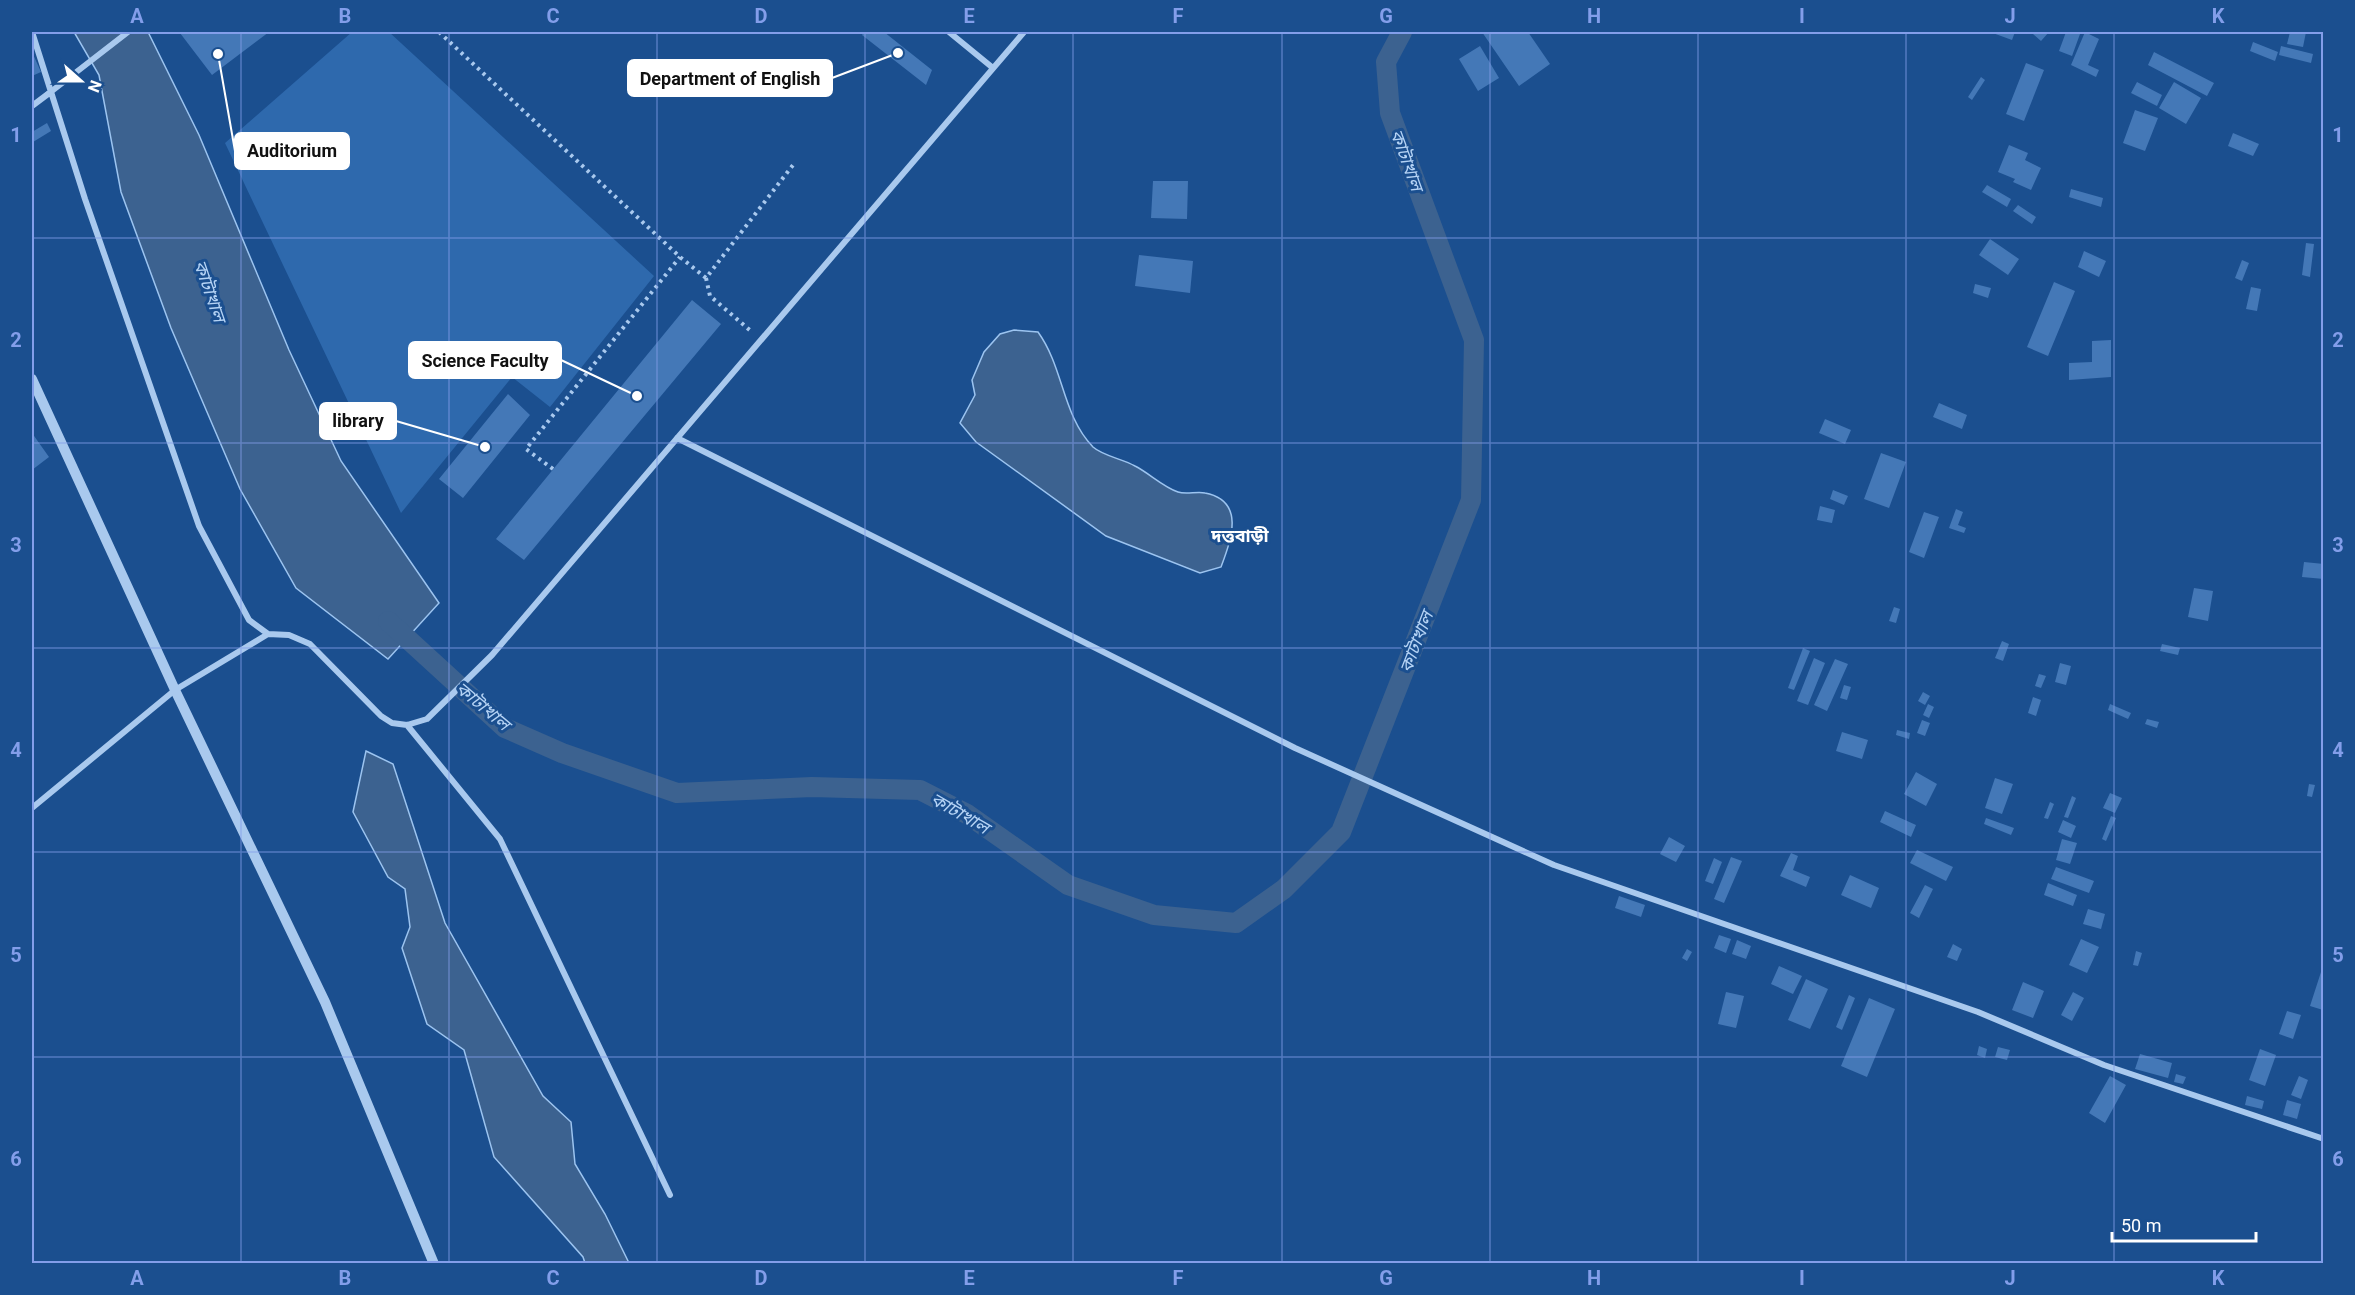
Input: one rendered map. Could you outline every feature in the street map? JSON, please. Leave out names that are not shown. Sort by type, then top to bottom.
[{"type":"street","points":[[32,32],[85,199],[199,526],[249,620],[268,634],[289,635],[310,644],[381,716],[392,723],[407,724],[427,718],[492,655],[1024,32]]},
{"type":"street","points":[[32,106],[128,32]]},
{"type":"street","points":[[949,32],[993,68]]},
{"type":"street","points":[[32,379],[175,690],[325,1002],[434,1263]]},
{"type":"street","points":[[677,438],[1295,747],[1434,813],[1554,865],[1978,1012],[2104,1065],[2324,1139]]},
{"type":"street","points":[[32,808],[175,690],[268,634]]},
{"type":"street","points":[[407,724],[500,839],[670,1195]]},
{"type":"path","points":[[439,32],[680,257],[706,278],[710,296],[761,339]]},
{"type":"path","points":[[706,278],[793,165]]},
{"type":"path","points":[[553,469],[526,449],[680,257]]},
{"type":"shaded area","points":[[352,32],[389,32],[654,276],[550,407],[512,377],[401,513],[225,143]]},
{"type":"water","points":[[74,32],[148,32],[199,135],[289,350],[341,461],[439,603],[388,659],[296,588],[240,489],[171,328],[121,192],[99,75]]},
{"type":"water","points":[[1014,330],[1038,332],[1047,346],[1075,421],[1093,447],[1135,466],[1172,490],[1181,493],[1205,493],[1218,497],[1226,504],[1231,513],[1232,523],[1221,567],[1200,573],[1106,536],[976,442],[960,423],[975,395],[972,380],[984,352],[1000,334]]},
{"type":"water","points":[[366,751],[393,764],[445,923],[543,1096],[571,1122],[575,1164],[605,1214],[629,1263],[585,1263],[583,1257],[494,1157],[464,1050],[427,1024],[402,948],[410,927],[405,889],[388,877],[353,812]]},
{"type":"building","points":[[269,32],[212,75],[180,33]]},
{"type":"building","points":[[864,32],[884,32],[932,70],[926,85],[862,35]]},
{"type":"building","points":[[1482,32],[1528,32],[1550,64],[1519,86]]},
{"type":"building","points":[[1990,32],[2015,32],[2012,40]]},
{"type":"building","points":[[2049,32],[2041,41],[2033,34]]},
{"type":"building","points":[[2066,32],[2080,34],[2072,56],[2059,51]]},
{"type":"building","points":[[2085,32],[2099,39],[2088,65],[2099,70],[2096,77],[2071,65]]},
{"type":"building","points":[[2290,32],[2306,32],[2303,47],[2287,44]]},
{"type":"building","points":[[2253,42],[2278,52],[2275,61],[2250,51]]},
{"type":"building","points":[[1480,46],[1499,78],[1478,91],[1459,59]]},
{"type":"building","points":[[2281,46],[2313,54],[2311,63],[2279,55]]},
{"type":"building","points":[[32,52],[41,72],[32,76]]},
{"type":"building","points":[[2154,52],[2214,83],[2207,96],[2148,65]]},
{"type":"building","points":[[2026,63],[2044,70],[2024,121],[2006,114]]},
{"type":"building","points":[[1981,77],[1985,80],[1972,100],[1968,97]]},
{"type":"building","points":[[2137,82],[2162,95],[2157,106],[2131,93]]},
{"type":"building","points":[[2174,82],[2201,98],[2186,124],[2159,108]]},
{"type":"building","points":[[2135,110],[2158,118],[2145,151],[2123,143]]},
{"type":"building","points":[[47,123],[51,131],[33,142],[32,132]]},
{"type":"building","points":[[2233,133],[2259,144],[2253,156],[2228,146]]},
{"type":"building","points":[[2009,145],[2028,153],[2025,160],[2041,168],[2031,190],[2013,182],[2015,179],[1998,172]]},
{"type":"building","points":[[1153,181],[1188,181],[1187,219],[1151,218]]},
{"type":"building","points":[[1987,185],[2011,199],[2007,207],[1982,192]]},
{"type":"building","points":[[2071,189],[2103,198],[2101,207],[2069,197]]},
{"type":"building","points":[[2018,205],[2036,217],[2032,224],[2013,211]]},
{"type":"building","points":[[1990,239],[2019,259],[2008,275],[1979,255]]},
{"type":"building","points":[[2306,243],[2314,244],[2310,277],[2302,275]]},
{"type":"building","points":[[2084,251],[2106,261],[2099,277],[2078,267]]},
{"type":"building","points":[[1139,255],[1193,261],[1190,293],[1135,286]]},
{"type":"building","points":[[2242,260],[2249,263],[2242,281],[2235,278]]},
{"type":"building","points":[[2054,282],[2075,291],[2048,356],[2027,347]]},
{"type":"building","points":[[1975,284],[1991,288],[1988,298],[1973,293]]},
{"type":"building","points":[[2251,287],[2261,289],[2257,311],[2246,309]]},
{"type":"building","points":[[692,300],[721,324],[524,560],[496,539]]},
{"type":"building","points":[[2111,340],[2111,377],[2069,380],[2069,363],[2092,362],[2092,341]]},
{"type":"building","points":[[508,394],[530,415],[463,498],[439,479]]},
{"type":"building","points":[[1939,403],[1967,415],[1962,429],[1933,417]]},
{"type":"building","points":[[1825,419],[1851,430],[1845,444],[1819,433]]},
{"type":"building","points":[[32,433],[49,457],[32,470]]},
{"type":"building","points":[[1881,453],[1906,462],[1889,508],[1864,499]]},
{"type":"building","points":[[1833,490],[1848,496],[1844,505],[1830,499]]},
{"type":"building","points":[[1820,506],[1835,510],[1832,523],[1817,520]]},
{"type":"building","points":[[1956,509],[1963,512],[1958,525],[1966,528],[1964,533],[1949,528]]},
{"type":"building","points":[[1924,512],[1939,517],[1924,558],[1909,552]]},
{"type":"building","points":[[2304,562],[2324,564],[2324,579],[2302,577]]},
{"type":"building","points":[[2194,588],[2213,591],[2208,621],[2188,617]]},
{"type":"building","points":[[1894,607],[1900,609],[1896,623],[1889,621]]},
{"type":"building","points":[[2002,641],[2009,644],[2003,661],[1995,658]]},
{"type":"building","points":[[2162,644],[2180,648],[2178,655],[2160,651]]},
{"type":"building","points":[[1803,648],[1810,651],[1794,690],[1788,688]]},
{"type":"building","points":[[1814,658],[1825,663],[1808,705],[1797,701]]},
{"type":"building","points":[[1835,659],[1848,664],[1827,711],[1814,705]]},
{"type":"building","points":[[2060,663],[2071,666],[2066,685],[2055,682]]},
{"type":"building","points":[[2039,674],[2046,676],[2041,688],[2035,686]]},
{"type":"building","points":[[1844,685],[1851,687],[1847,700],[1840,698]]},
{"type":"building","points":[[1923,692],[1930,696],[1925,705],[1918,701]]},
{"type":"building","points":[[2033,697],[2041,700],[2036,716],[2028,713]]},
{"type":"building","points":[[1928,704],[1934,707],[1929,718],[1923,715]]},
{"type":"building","points":[[2110,704],[2131,713],[2128,719],[2108,710]]},
{"type":"building","points":[[2147,719],[2159,722],[2157,728],[2145,724]]},
{"type":"building","points":[[1922,720],[1930,723],[1925,736],[1917,733]]},
{"type":"building","points":[[1897,730],[1910,733],[1909,739],[1896,735]]},
{"type":"building","points":[[1842,732],[1868,740],[1862,759],[1836,751]]},
{"type":"building","points":[[1916,772],[1937,784],[1926,806],[1904,794]]},
{"type":"building","points":[[1995,778],[2013,784],[2002,814],[1985,808]]},
{"type":"building","points":[[2309,784],[2315,785],[2312,797],[2307,796]]},
{"type":"building","points":[[2110,793],[2122,798],[2115,813],[2103,808]]},
{"type":"building","points":[[2072,796],[2076,798],[2068,818],[2064,817]]},
{"type":"building","points":[[2050,802],[2054,804],[2048,819],[2044,818]]},
{"type":"building","points":[[1885,811],[1916,825],[1911,837],[1880,822]]},
{"type":"building","points":[[2111,816],[2116,818],[2106,841],[2102,839]]},
{"type":"building","points":[[1986,818],[2014,828],[2011,835],[1984,824]]},
{"type":"building","points":[[2063,820],[2076,826],[2071,838],[2058,832]]},
{"type":"building","points":[[1669,837],[1685,846],[1676,862],[1660,854]]},
{"type":"building","points":[[2062,839],[2077,843],[2070,864],[2056,860]]},
{"type":"building","points":[[1917,850],[1953,867],[1946,881],[1910,863]]},
{"type":"building","points":[[1791,853],[1798,856],[1793,870],[1810,877],[1806,887],[1780,876]]},
{"type":"building","points":[[1731,857],[1742,861],[1724,903],[1714,899]]},
{"type":"building","points":[[1714,858],[1722,862],[1713,884],[1705,881]]},
{"type":"building","points":[[2056,867],[2094,881],[2089,893],[2051,879]]},
{"type":"building","points":[[1850,875],[1879,888],[1871,908],[1841,895]]},
{"type":"building","points":[[2048,883],[2077,895],[2073,906],[2044,895]]},
{"type":"building","points":[[1925,885],[1933,889],[1919,918],[1910,913]]},
{"type":"building","points":[[1619,896],[1645,905],[1641,917],[1615,908]]},
{"type":"building","points":[[2088,909],[2105,914],[2101,929],[2083,924]]},
{"type":"building","points":[[1719,935],[1731,939],[1726,953],[1714,948]]},
{"type":"building","points":[[2081,939],[2099,947],[2087,973],[2069,965]]},
{"type":"building","points":[[1737,940],[1751,946],[1746,959],[1732,954]]},
{"type":"building","points":[[1953,944],[1962,949],[1957,961],[1947,957]]},
{"type":"building","points":[[1687,949],[1692,952],[1687,961],[1682,958]]},
{"type":"building","points":[[2136,951],[2142,953],[2138,966],[2133,965]]},
{"type":"building","points":[[1779,966],[1802,976],[1793,994],[1771,984]]},
{"type":"building","points":[[2321,972],[2324,973],[2323,1010],[2310,1006]]},
{"type":"building","points":[[1806,979],[1828,989],[1810,1029],[1788,1020]]},
{"type":"building","points":[[2023,982],[2044,991],[2033,1018],[2012,1010]]},
{"type":"building","points":[[1726,992],[1744,996],[1736,1028],[1718,1024]]},
{"type":"building","points":[[2073,992],[2084,998],[2072,1021],[2061,1015]]},
{"type":"building","points":[[1849,995],[1855,998],[1842,1030],[1836,1027]]},
{"type":"building","points":[[1869,998],[1895,1009],[1867,1077],[1841,1066]]},
{"type":"building","points":[[2287,1011],[2301,1015],[2293,1039],[2279,1034]]},
{"type":"building","points":[[1979,1046],[1987,1049],[1985,1058],[1977,1055]]},
{"type":"building","points":[[1998,1047],[2010,1050],[2007,1060],[1995,1057]]},
{"type":"building","points":[[2260,1049],[2276,1055],[2265,1086],[2249,1080]]},
{"type":"building","points":[[2140,1054],[2172,1063],[2168,1078],[2135,1069]]},
{"type":"building","points":[[2176,1074],[2186,1077],[2183,1084],[2174,1082]]},
{"type":"building","points":[[2110,1076],[2126,1085],[2105,1123],[2089,1113]]},
{"type":"building","points":[[2299,1076],[2308,1080],[2301,1099],[2291,1095]]},
{"type":"building","points":[[2247,1096],[2264,1101],[2262,1109],[2245,1105]]},
{"type":"building","points":[[2287,1100],[2301,1104],[2297,1119],[2283,1115]]},
{"type":"waterway","name":"কাটাখাল","points":[[388,621],[505,728],[562,753],[677,793],[812,787],[920,790],[967,814],[1068,885],[1154,915],[1236,923],[1284,889],[1341,832],[1471,500],[1474,340],[1390,113],[1386,62],[1402,32]]},
{"type":"place","name":"Department of English","points":[[898,53]]},
{"type":"place","name":"Auditorium","points":[[218,54]]},
{"type":"place","name":"Science Faculty","points":[[637,396]]},
{"type":"place","name":"library","points":[[485,447]]},
{"type":"district","name":"দত্তবাড়ী","points":[[1240,535]]}]
